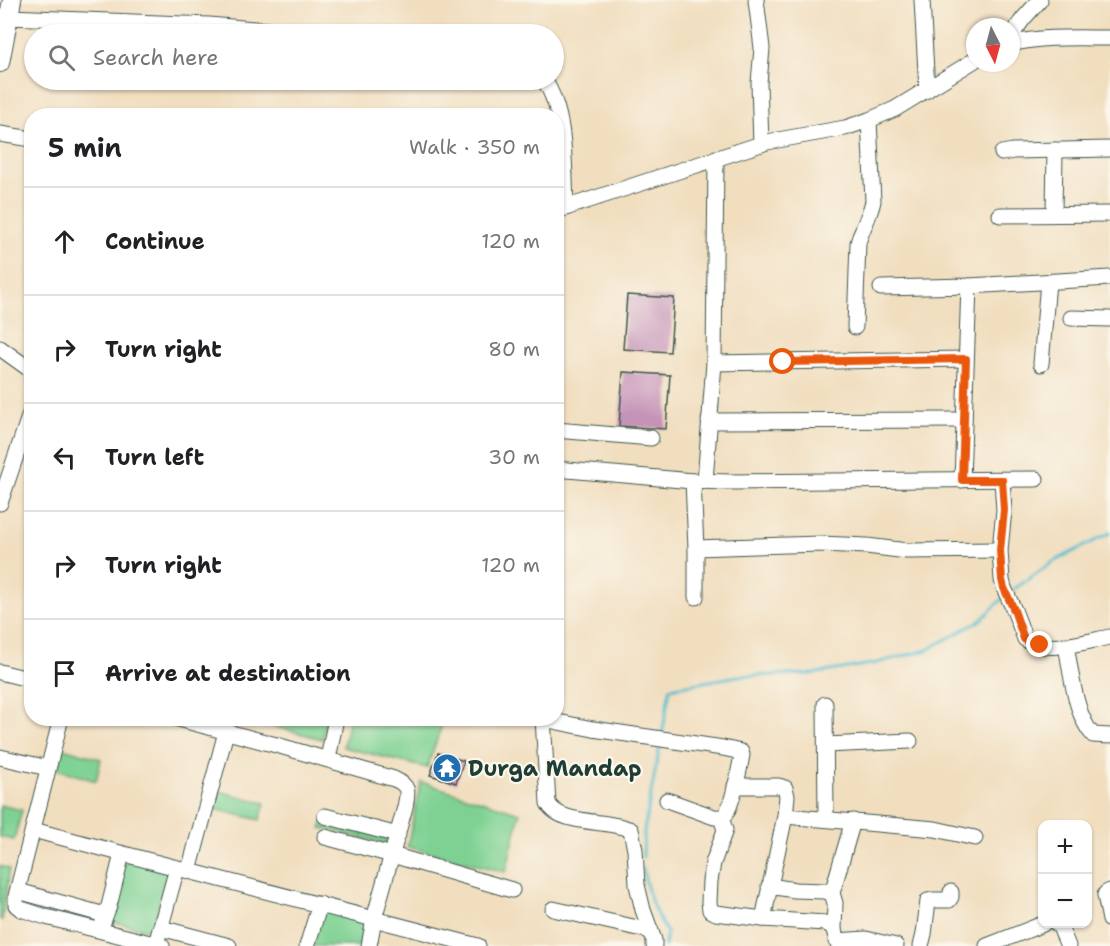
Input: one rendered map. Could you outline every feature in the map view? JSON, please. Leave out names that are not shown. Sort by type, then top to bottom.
[{"type":"main road","points":[[0,63],[10,9]]},
{"type":"street","points":[[756,0],[762,48],[759,83],[761,144]]},
{"type":"street","points":[[922,0],[927,90]]},
{"type":"street","points":[[1020,23],[1040,0]]},
{"type":"street","points":[[10,9],[197,24]]},
{"type":"street","points":[[1020,43],[1063,38],[1110,38]]},
{"type":"street","points":[[564,208],[761,144],[845,128],[869,120],[895,109],[966,66]]},
{"type":"street","points":[[549,90],[556,108]]},
{"type":"street","points":[[855,327],[858,243],[871,212],[873,201],[869,120]]},
{"type":"street","points":[[0,134],[24,138]]},
{"type":"street","points":[[1002,153],[1110,149]]},
{"type":"street","points":[[1054,214],[1055,150]]},
{"type":"street","points":[[696,597],[699,481],[709,421],[714,363],[716,158]]},
{"type":"street","points":[[1000,215],[1110,214]]},
{"type":"street","points":[[881,288],[969,286],[1110,278]]},
{"type":"street","points":[[1041,364],[1048,282]]},
{"type":"street","points":[[962,480],[969,286]]},
{"type":"street","points":[[1071,318],[1110,319]]},
{"type":"street","points":[[0,348],[24,364]]},
{"type":"street","points":[[714,363],[966,359]]},
{"type":"street","points":[[709,421],[964,420]]},
{"type":"street","points":[[564,431],[651,438]]},
{"type":"street","points":[[0,503],[24,432]]},
{"type":"street","points":[[564,470],[731,482],[1036,479]]},
{"type":"street","points":[[1002,480],[1004,510],[1000,550],[1002,580],[1024,639],[1046,646],[1110,637]]},
{"type":"street","points":[[696,548],[820,544],[907,551],[1000,550]]},
{"type":"street","points":[[1066,645],[1076,698],[1085,722],[1093,735],[1110,736]]},
{"type":"street","points":[[0,672],[24,678]]},
{"type":"street","points":[[825,704],[826,819]]},
{"type":"street","points":[[564,723],[741,752],[735,786],[726,813],[721,817],[714,817],[667,800]]},
{"type":"street","points":[[59,726],[15,903],[21,909],[159,945],[161,928],[183,870],[226,732]]},
{"type":"street","points":[[204,726],[328,759],[404,784],[407,796],[369,946]]},
{"type":"street","points":[[328,759],[334,726]]},
{"type":"street","points":[[543,726],[550,807],[556,813],[631,830],[635,850],[637,885],[654,946]]},
{"type":"street","points":[[826,746],[910,741]]},
{"type":"street","points":[[0,756],[48,768]]},
{"type":"street","points":[[735,786],[779,786],[785,788],[787,796],[763,919]]},
{"type":"street","points":[[325,816],[398,835]]},
{"type":"street","points":[[784,816],[853,820],[935,829],[975,838]]},
{"type":"street","points":[[721,817],[725,830],[713,863],[710,881],[710,910],[716,913],[763,919],[825,922],[831,925],[835,938]]},
{"type":"street","points":[[835,938],[835,900],[832,893],[853,820]]},
{"type":"street","points":[[33,830],[478,946]]},
{"type":"street","points":[[325,837],[512,890]]},
{"type":"street","points":[[100,931],[122,854]]},
{"type":"street","points":[[769,886],[832,893]]},
{"type":"street","points":[[18,891],[105,915]]},
{"type":"street","points":[[1110,891],[1105,895],[1110,921]]},
{"type":"street","points":[[921,946],[928,901],[949,900],[951,892]]},
{"type":"street","points":[[308,946],[320,904]]},
{"type":"street","points":[[553,909],[651,931]]},
{"type":"street","points":[[987,946],[1038,926]]},
{"type":"street","points":[[161,928],[230,946]]},
{"type":"street","points":[[1060,928],[1068,946]]},
{"type":"street","points":[[835,938],[866,939],[896,946]]},
{"type":"green space","points":[[271,726],[325,726],[322,739]]},
{"type":"green space","points":[[347,726],[442,726],[427,768],[343,747]]},
{"type":"green space","points":[[63,748],[101,759],[96,781],[57,769]]},
{"type":"green space","points":[[421,782],[520,813],[506,872],[407,847]]},
{"type":"green space","points":[[219,791],[265,803],[260,820],[214,809]]},
{"type":"green space","points":[[0,805],[22,810],[14,840],[0,837]]},
{"type":"green space","points":[[324,821],[389,839],[387,844],[321,828]]},
{"type":"green space","points":[[126,857],[168,869],[152,931],[108,921]]},
{"type":"green space","points":[[0,866],[9,869],[2,920],[0,919]]},
{"type":"green space","points":[[321,907],[369,918],[362,946],[311,946]]},
{"type":"building","points":[[627,295],[674,298],[670,352],[623,349]]},
{"type":"building","points":[[623,372],[670,375],[666,429],[619,426]]},
{"type":"building","name":"Durga Mandap","points":[[438,753],[464,761],[456,783],[430,775]]},
{"type":"waterway","points":[[1014,589],[1053,562],[1110,533]]},
{"type":"waterway","points":[[662,735],[670,688],[738,676],[813,674],[877,663],[927,650],[981,620],[1002,599]]},
{"type":"waterway","points":[[643,857],[644,831],[660,745]]},
{"type":"waterway","points":[[643,869],[652,902],[667,932],[665,946]]},
{"type":"place","name":"Durga Mandap","points":[[447,768]]},
{"type":"route","points":[[783,362],[966,359],[962,480],[1002,480],[1004,510],[1000,550],[1002,580],[1024,639],[1040,645]]}]
